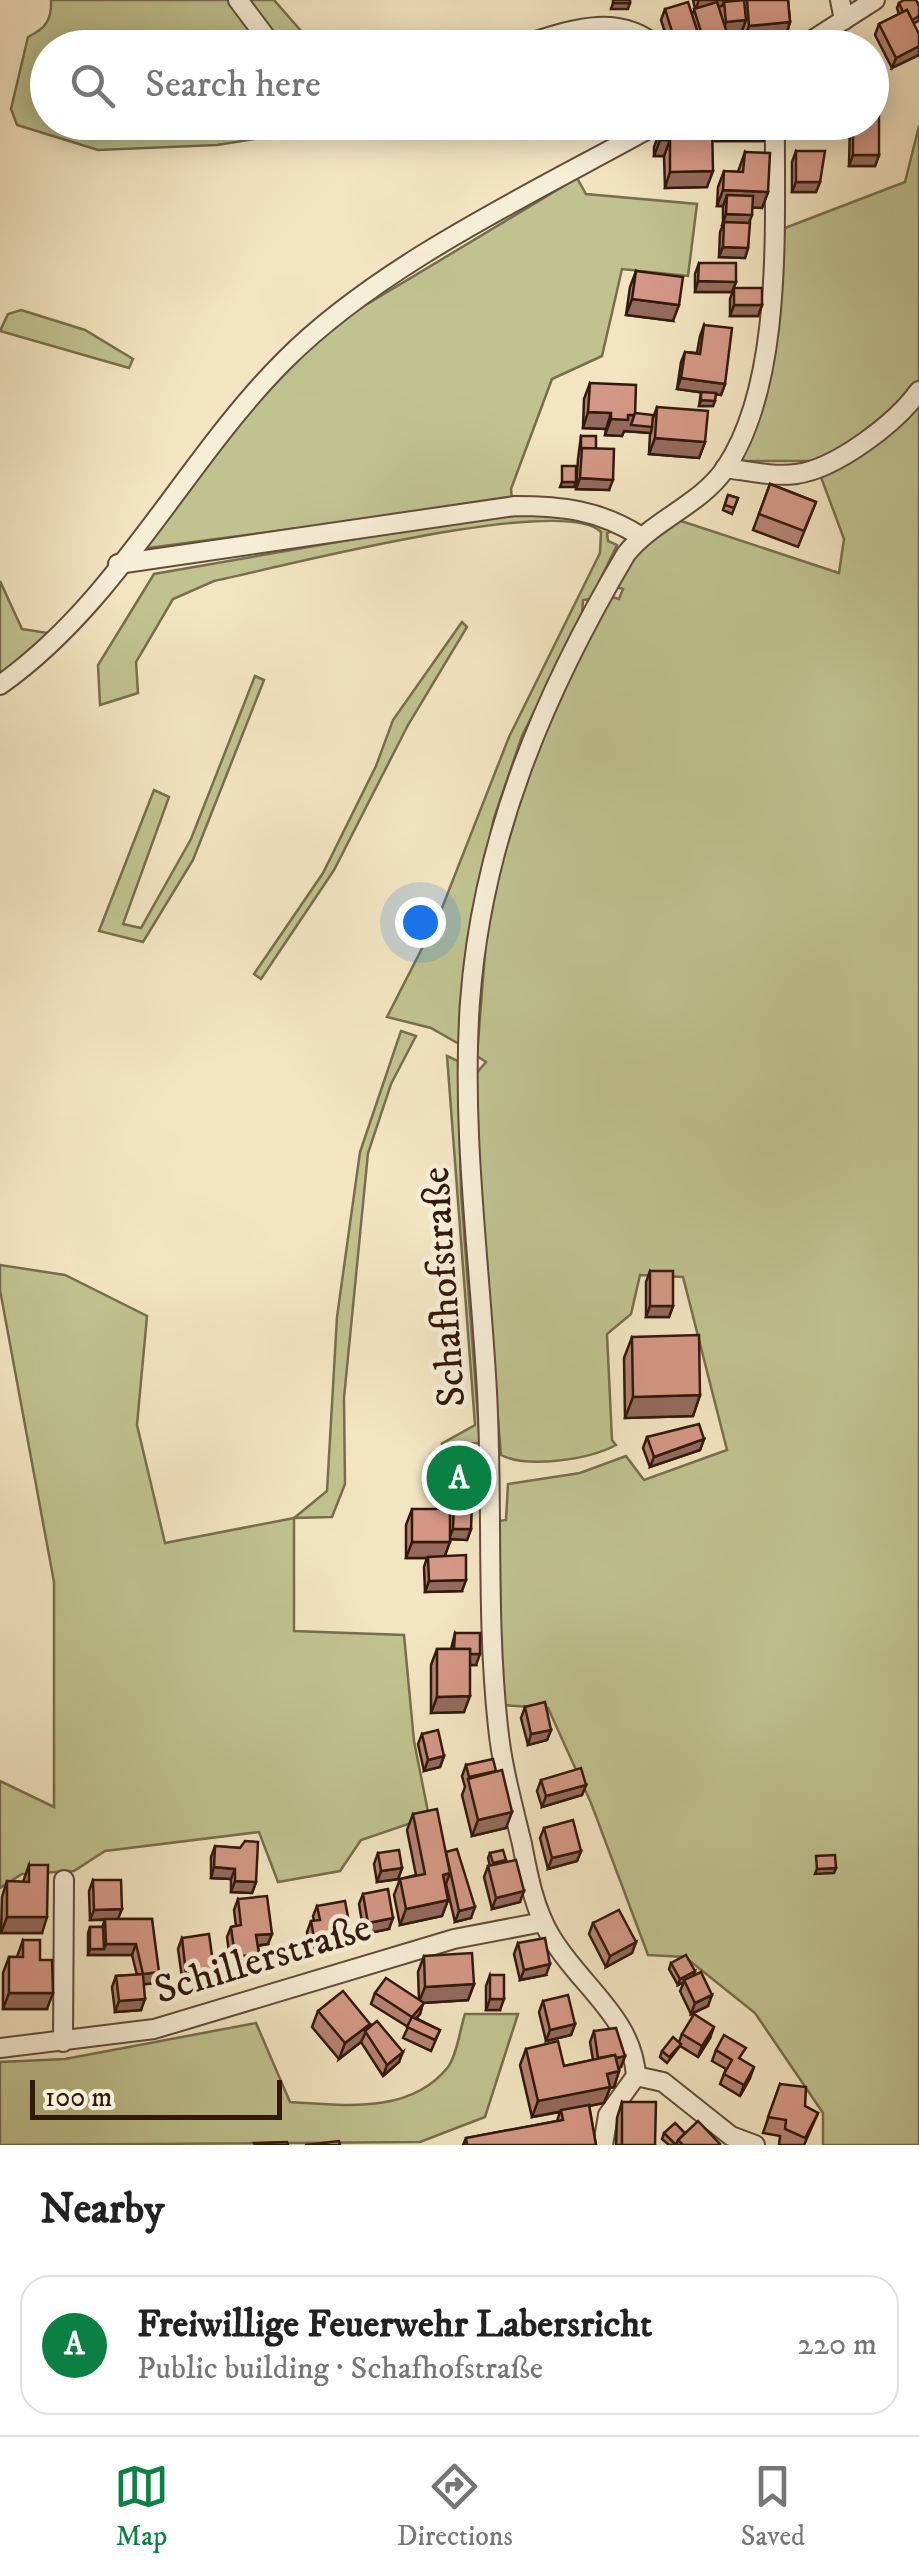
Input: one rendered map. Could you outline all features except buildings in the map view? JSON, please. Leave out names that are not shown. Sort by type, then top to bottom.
[{"type":"street","points":[[238,0],[260,30]]},
{"type":"street","points":[[840,0],[844,20]]},
{"type":"street","points":[[828,30],[875,0]]},
{"type":"street","points":[[583,30],[602,25],[625,30]]},
{"type":"street","points":[[0,684],[52,640],[118,564],[262,383],[300,346],[432,252],[629,140]]},
{"type":"street","points":[[775,140],[772,265],[762,358],[754,401],[725,468],[781,474],[813,470],[884,429],[919,391]]},
{"type":"street","name":"Schafhofstraße","points":[[636,2076],[625,2034],[543,1922],[527,1870],[497,1723],[487,1391],[472,1189],[470,1001],[486,885],[517,772],[594,611],[640,536],[725,468]]},
{"type":"street","points":[[118,564],[515,506],[562,506],[599,514],[640,536]]},
{"type":"street","points":[[63,2042],[64,1880]]},
{"type":"street","name":"Schillerstraße","points":[[0,2048],[182,2023],[454,1939],[543,1922]]},
{"type":"street","points":[[603,2145],[608,2114],[636,2076],[663,2082],[734,2141],[755,2145]]},
{"type":"green space","points":[[51,0],[274,0],[300,30],[39,30],[50,13]]},
{"type":"green space","points":[[28,37],[30,129],[17,125],[11,109]]},
{"type":"green space","points":[[919,126],[919,2145],[823,2145],[823,2113],[755,2013],[685,1957],[648,1955],[591,1803],[548,1708],[502,1705],[499,1521],[506,1520],[508,1484],[580,1473],[626,1456],[644,1480],[727,1450],[683,1277],[640,1275],[631,1314],[607,1334],[612,1440],[616,1445],[591,1454],[542,1462],[501,1455],[479,1189],[475,1075],[486,1062],[477,1056],[488,913],[534,748],[609,596],[619,599],[623,589],[614,586],[635,554],[675,519],[839,573],[844,539],[815,461],[738,461],[782,263],[785,228],[905,182]]},
{"type":"green space","points":[[66,140],[248,140],[217,145],[98,150]]},
{"type":"green space","points":[[577,178],[586,194],[697,204],[688,276],[622,269],[602,356],[552,379],[511,489],[512,500],[148,548],[146,539],[265,389],[344,318]]},
{"type":"green space","points":[[21,310],[85,330],[133,359],[129,368],[0,331],[8,314]]},
{"type":"green space","points":[[567,513],[613,531],[607,533],[608,541],[617,545],[591,599],[583,600],[582,616],[522,736],[494,818],[468,939],[459,1044],[431,1028],[387,1017],[440,913],[509,737],[600,553],[601,532],[576,522],[533,521],[478,527],[214,581],[173,599],[136,662],[138,693],[100,705],[98,665],[154,574],[498,514]]},
{"type":"green space","points":[[0,581],[22,629],[48,633],[0,675]]},
{"type":"green space","points":[[462,622],[467,627],[408,725],[334,870],[261,979],[254,974],[323,873],[376,766],[393,720]]},
{"type":"green space","points":[[255,676],[264,680],[193,860],[143,942],[99,931],[154,790],[169,797],[123,924],[141,928],[191,839]]},
{"type":"green space","points":[[401,1031],[416,1036],[391,1084],[368,1153],[344,1398],[345,1484],[332,1517],[294,1518],[327,1491],[337,1317],[360,1152]]},
{"type":"green space","points":[[447,1056],[458,1061],[461,1192],[480,1443],[441,1444],[475,1425]]},
{"type":"green space","points":[[0,1265],[65,1275],[147,1316],[137,1425],[165,1543],[294,1518],[294,1631],[404,1635],[414,1741],[429,1817],[361,1840],[340,1871],[278,1882],[259,1832],[105,1851],[74,1871],[22,1874],[0,1888],[0,1781],[54,1807],[54,1582],[0,1290]]},
{"type":"green space","points":[[465,2014],[518,2014],[485,2117],[420,2142],[0,2145],[0,2062],[65,2059],[256,2023],[290,2102],[375,2104],[415,2093],[448,2067]]},
{"type":"place","name":"Freiwillige Feuerwehr Labersricht","points":[[459,1478]]}]
